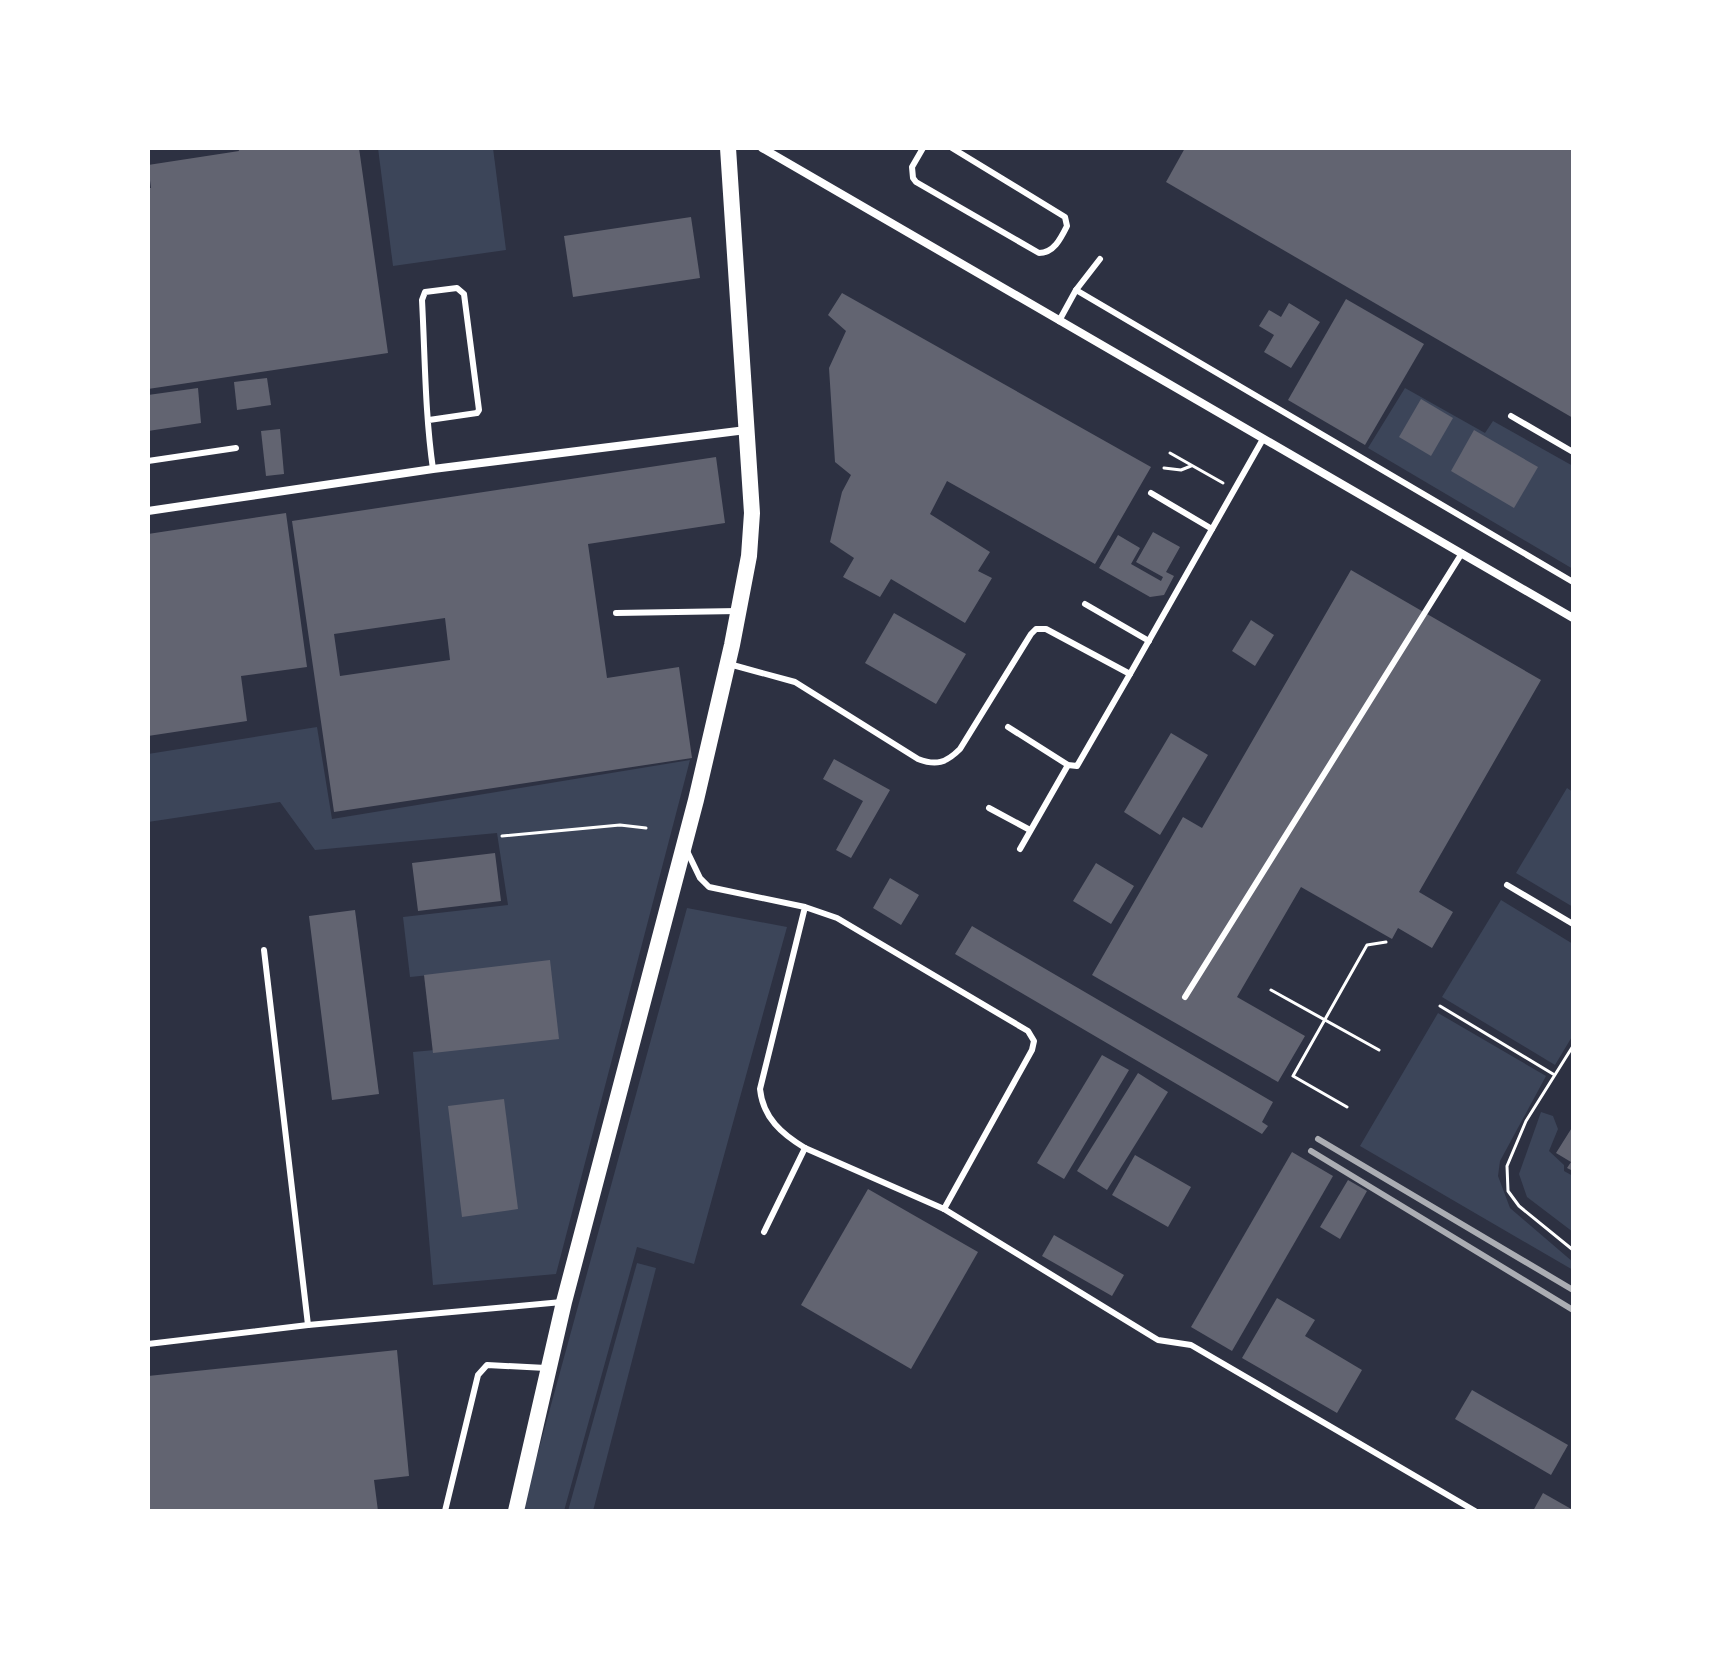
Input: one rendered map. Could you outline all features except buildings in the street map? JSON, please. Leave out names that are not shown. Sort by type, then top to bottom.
[{"type":"main road","points":[[516,1511],[564,1302],[684,846],[728,663],[749,556],[752,513],[728,148]]},
{"type":"street","points":[[762,148],[1573,618]]},
{"type":"street","points":[[148,511],[433,469],[746,430]]},
{"type":"lane","points":[[923,148],[912,167],[916,182],[1039,253],[1052,248],[1067,226],[1065,217],[952,148]]},
{"type":"lane","points":[[1059,321],[1076,290],[1100,259]]},
{"type":"lane","points":[[429,420],[477,413],[479,410],[464,294],[457,288],[425,292],[422,300],[429,420],[433,469]]},
{"type":"lane","points":[[1076,290],[1573,582]]},
{"type":"lane","points":[[1511,416],[1573,452]]},
{"type":"lane","points":[[1008,727],[1068,765],[1079,764],[1263,439]]},
{"type":"lane","points":[[148,461],[236,448]]},
{"type":"lane","points":[[1151,493],[1212,529]]},
{"type":"lane","points":[[1185,997],[1462,553]]},
{"type":"lane","points":[[1085,604],[1149,641]]},
{"type":"lane","points":[[616,613],[738,611]]},
{"type":"lane","points":[[728,663],[795,682],[928,763],[940,764],[960,749],[1036,629],[1046,629],[1130,674]]},
{"type":"lane","points":[[1020,849],[1068,765]]},
{"type":"lane","points":[[989,808],[1030,830]]},
{"type":"lane","points":[[684,846],[700,878],[709,887],[805,907],[837,918],[1028,1031],[1034,1041],[1032,1050],[944,1209]]},
{"type":"lane","points":[[1507,885],[1573,924]]},
{"type":"lane","points":[[805,907],[760,1089],[764,1108],[784,1135],[805,1148],[944,1209],[1158,1340],[1191,1345],[1475,1511]]},
{"type":"lane","points":[[264,950],[308,1325]]},
{"type":"lane","points":[[764,1232],[805,1148]]},
{"type":"lane","points":[[148,1344],[308,1325],[564,1302]]},
{"type":"lane","points":[[445,1511],[478,1375],[483,1368],[487,1365],[549,1368]]},
{"type":"path","points":[[1170,453],[1234,489]]},
{"type":"path","points":[[1164,468],[1181,470],[1192,465]]},
{"type":"path","points":[[502,836],[620,825],[646,828]]},
{"type":"path","points":[[1347,1107],[1293,1076],[1367,945],[1386,942]]},
{"type":"path","points":[[1271,990],[1379,1050]]},
{"type":"path","points":[[1440,1006],[1555,1075]]},
{"type":"path","points":[[1573,1046],[1526,1121],[1507,1166],[1508,1191],[1519,1206],[1573,1250]]},
{"type":"shaded area","points":[[378,148],[493,148],[506,250],[393,266]]},
{"type":"shaded area","points":[[1405,388],[1485,433],[1493,421],[1573,466],[1573,569],[1368,448]]},
{"type":"shaded area","points":[[317,727],[332,819],[690,760],[556,1274],[433,1285],[413,1052],[555,1039],[549,963],[410,977],[403,917],[508,905],[497,833],[315,850],[280,802],[148,822],[148,754]]},
{"type":"shaded area","points":[[1567,788],[1573,792],[1573,907],[1516,873]]},
{"type":"shaded area","points":[[1501,900],[1573,944],[1573,1035],[1555,1065],[1442,997]]},
{"type":"shaded area","points":[[687,908],[787,927],[694,1264],[637,1247],[564,1511],[522,1511]]},
{"type":"shaded area","points":[[1438,1013],[1546,1076],[1500,1161],[1498,1176],[1510,1208],[1573,1262],[1573,1270],[1360,1146]]},
{"type":"shaded area","points":[[1541,1112],[1553,1116],[1558,1129],[1549,1151],[1564,1165],[1564,1171],[1573,1176],[1573,1232],[1527,1197],[1519,1174]]},
{"type":"shaded area","points":[[637,1263],[656,1268],[593,1511],[568,1511]]},
{"type":"railway","points":[[1318,1139],[1573,1290]]},
{"type":"railway","points":[[1311,1151],[1573,1310]]}]
